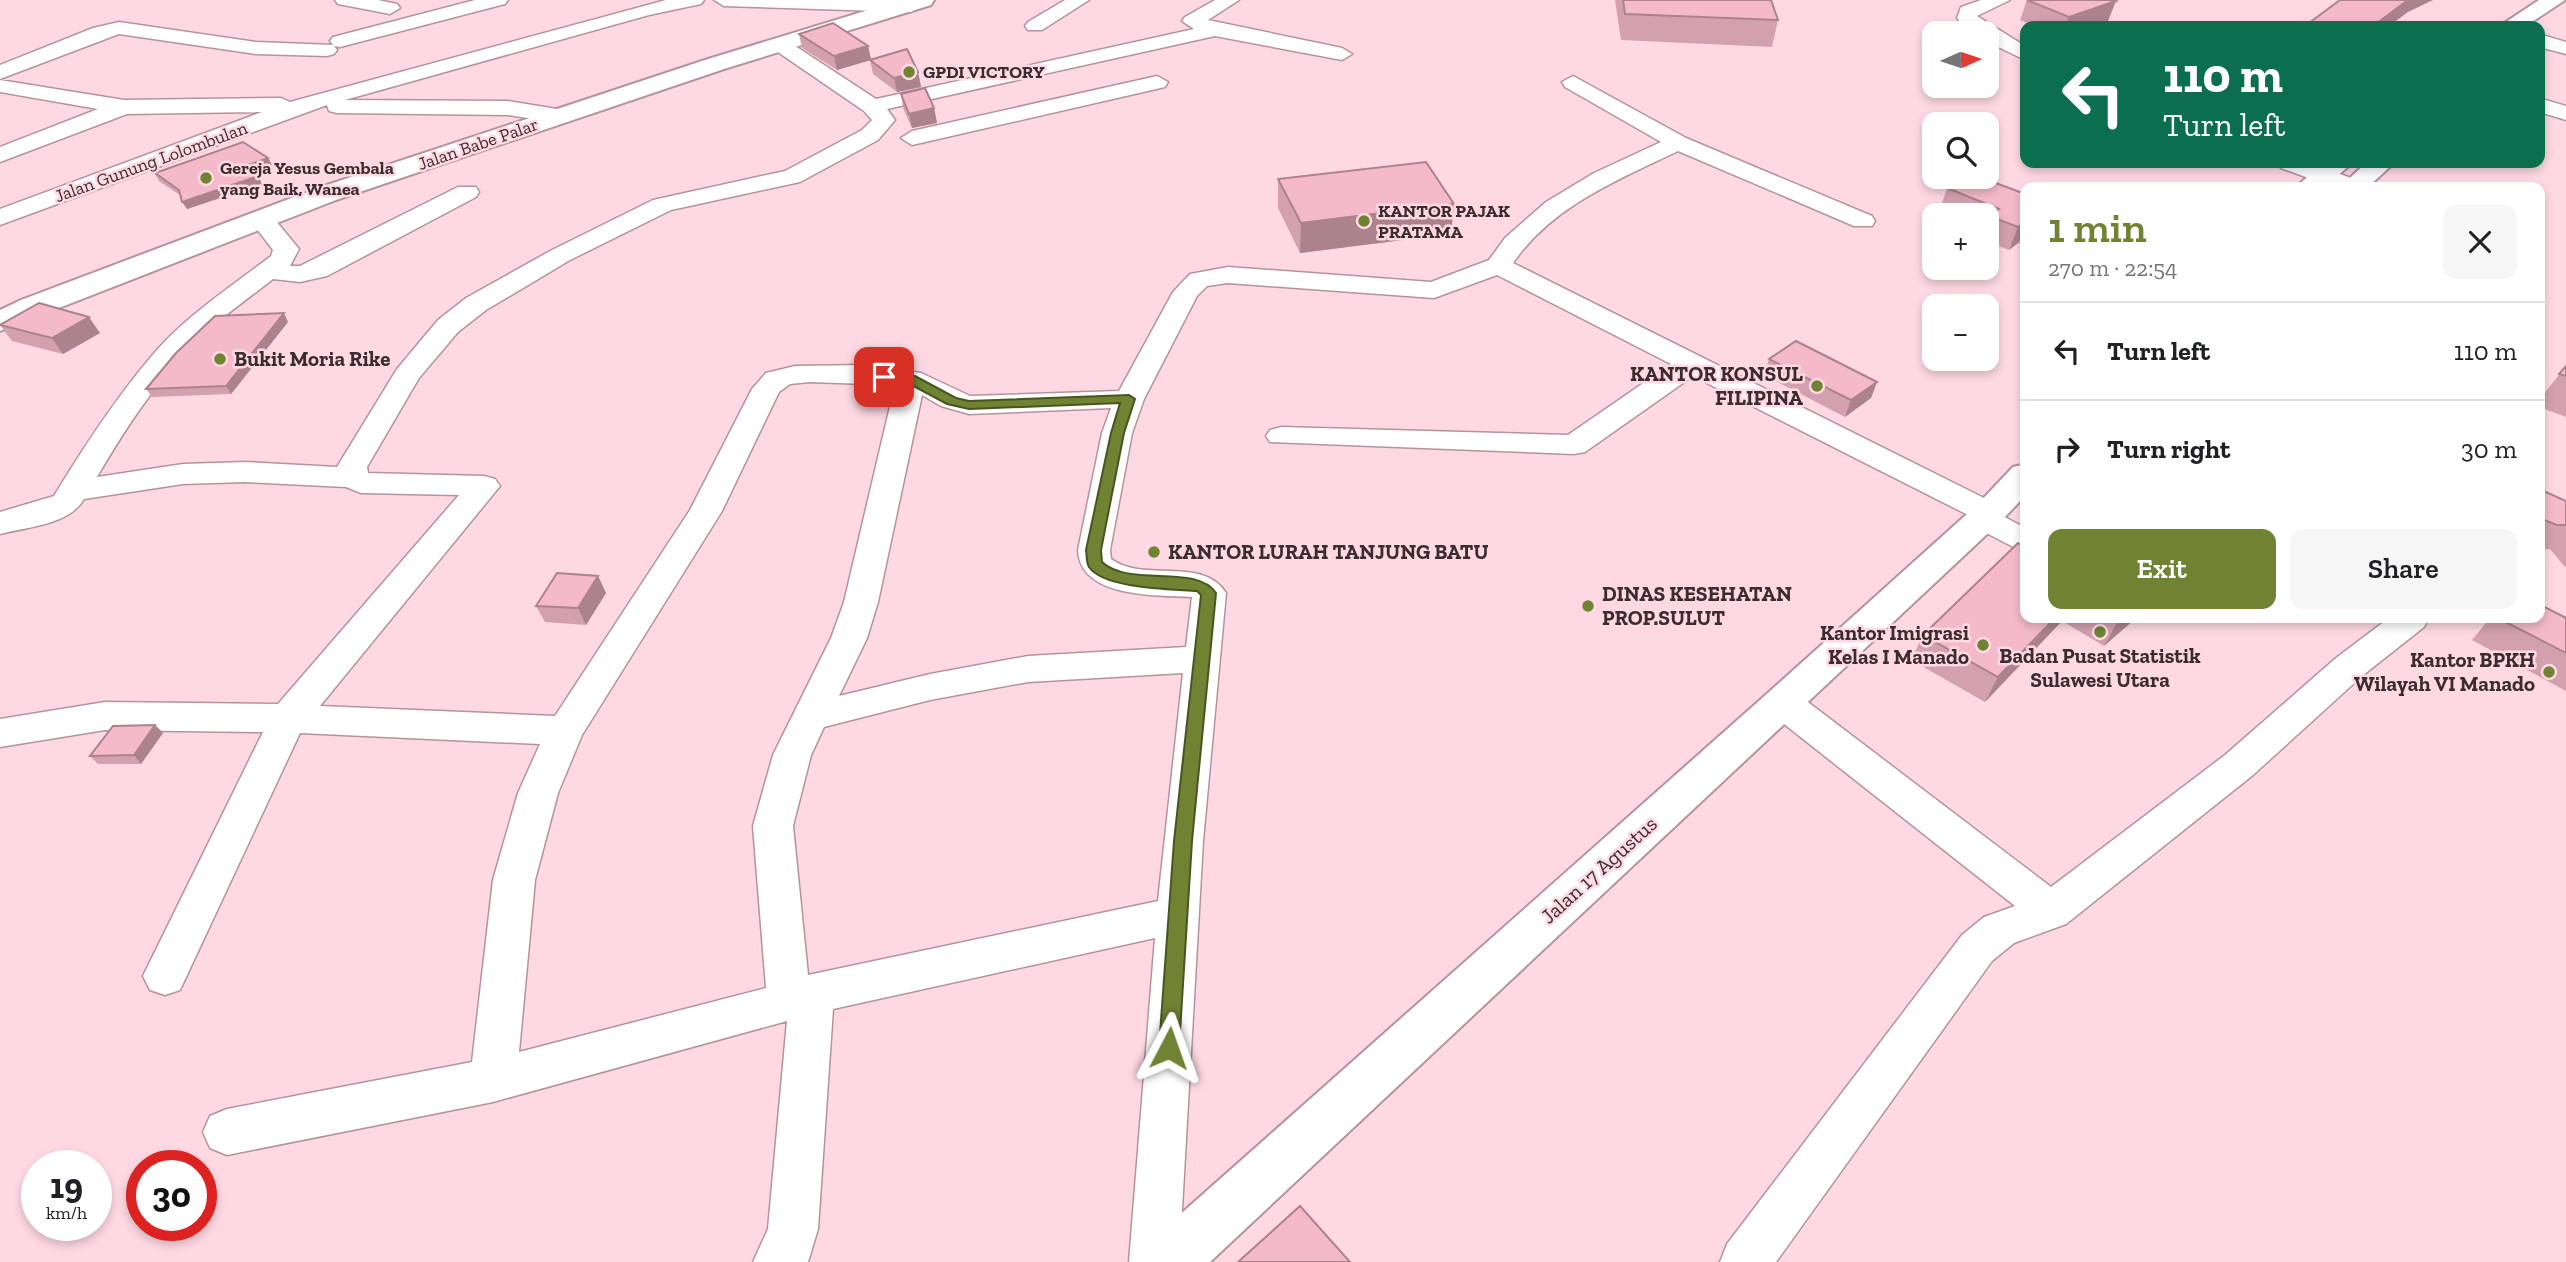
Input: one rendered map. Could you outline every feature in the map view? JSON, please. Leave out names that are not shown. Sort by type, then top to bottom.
[{"type":"street","points":[[345,0],[398,4]]},
{"type":"street","points":[[0,73],[100,32],[119,28],[235,46],[333,45],[498,0]]},
{"type":"street","points":[[307,103],[646,10],[694,0]]},
{"type":"street","points":[[724,0],[917,3]]},
{"type":"street","points":[[1035,26],[1079,0]]},
{"type":"street","points":[[1230,0],[1191,19],[1215,30],[1342,54]]},
{"type":"street","points":[[2000,0],[1968,11],[1968,18],[2001,42],[2020,52]]},
{"type":"street","points":[[2519,21],[2554,0]]},
{"type":"street","name":"Jalan Babe Palar","points":[[0,322],[31,306],[262,219],[779,44],[917,3]]},
{"type":"street","points":[[307,103],[329,66],[333,45],[398,4]]},
{"type":"street","points":[[2545,27],[2566,13]]},
{"type":"street","points":[[878,113],[1215,30]]},
{"type":"street","points":[[2545,42],[2566,48]]},
{"type":"street","points":[[779,44],[933,153]]},
{"type":"street","points":[[912,138],[1157,82]]},
{"type":"street","points":[[1573,82],[1678,143],[1863,220]]},
{"type":"street","points":[[0,98],[11,88],[124,107],[307,103],[484,107],[561,116]]},
{"type":"street","name":"Jalan Gunung Lolombulan","points":[[0,218],[307,103]]},
{"type":"street","points":[[0,155],[124,107]]},
{"type":"street","points":[[2545,107],[2566,113]]},
{"type":"street","points":[[353,478],[352,467],[407,375],[448,326],[476,304],[561,255],[662,205],[693,195],[792,177],[870,135],[878,113]]},
{"type":"street","points":[[1154,1262],[1178,915],[1197,688],[1203,659],[1209,593],[1205,589],[1122,578],[1104,572],[1095,564],[1094,550],[1117,433],[1129,399],[1186,292],[1192,285],[1209,276],[1242,276],[1417,290],[1450,285],[1498,266],[1511,243],[1552,209],[1581,190],[1678,143]]},
{"type":"street","points":[[2304,168],[2341,182]]},
{"type":"street","points":[[2359,182],[2375,168]]},
{"type":"street","points":[[270,270],[293,276],[318,270],[467,192]]},
{"type":"street","points":[[0,523],[62,506],[74,491],[114,423],[167,356],[204,320],[284,259],[286,248],[262,219]]},
{"type":"street","points":[[1498,266],[1986,515],[2020,539]]},
{"type":"street","points":[[1282,436],[1574,445],[1691,364]]},
{"type":"street","points":[[493,1080],[514,880],[538,793],[565,731],[706,511],[770,385],[778,378],[792,374],[911,379],[951,401],[969,405],[1129,399]]},
{"type":"street","points":[[778,1262],[787,1251],[793,1229],[800,997],[773,826],[776,804],[792,755],[849,638],[861,602],[911,379]]},
{"type":"street","points":[[74,491],[183,474],[245,472],[353,478],[361,483],[484,486],[288,718],[165,976]]},
{"type":"street","name":"Jalan 17 Agustus","points":[[1169,1262],[1783,704],[2020,480]]},
{"type":"street","points":[[1745,1262],[1977,948],[1999,930],[2051,911],[2239,765],[2349,667],[2406,623]]},
{"type":"street","points":[[811,716],[930,687],[1028,669],[1203,659]]},
{"type":"street","points":[[1783,704],[1978,851],[2051,911]]},
{"type":"street","points":[[0,733],[105,716],[288,718],[565,731]]},
{"type":"street","points":[[227,1132],[493,1080],[800,997],[1178,915]]},
{"type":"building","points":[[1623,0],[1771,0],[1778,20],[1625,14]]},
{"type":"building","points":[[2027,0],[2113,0],[2116,1],[2069,17]]},
{"type":"building","points":[[2340,0],[2408,0],[2380,21],[2312,21]]},
{"type":"building","points":[[833,23],[868,46],[834,56],[799,34]]},
{"type":"building","points":[[907,49],[918,72],[894,78],[870,60]]},
{"type":"building","points":[[925,88],[934,108],[909,114],[901,94]]},
{"type":"building","name":"Gereja Yesus Gembala yang Baik, Wanea","points":[[243,142],[268,158],[237,169],[258,176],[182,202],[179,190],[155,173]]},
{"type":"building","points":[[1426,162],[1454,204],[1301,223],[1278,179]]},
{"type":"building","points":[[1999,184],[2020,192],[2020,226],[1999,220],[1999,203],[1984,203],[1949,189],[1999,189]]},
{"type":"building","points":[[39,303],[89,317],[52,338],[0,325]]},
{"type":"building","name":"Bukit Moria Rike","points":[[284,313],[226,386],[146,389],[176,353],[215,316]]},
{"type":"building","points":[[1796,341],[1877,382],[1851,400],[1769,359]]},
{"type":"building","points":[[2566,366],[2566,376],[2559,374]]},
{"type":"building","points":[[2545,492],[2566,501],[2566,525],[2545,520]]},
{"type":"building","name":"Kantor Imigrasi Kelas I Manado","points":[[2018,543],[2020,544],[2020,623],[2050,623],[1998,677],[1923,635]]},
{"type":"building","points":[[557,573],[598,576],[578,608],[536,606]]},
{"type":"building","points":[[2545,607],[2566,618],[2566,653],[2508,623],[2545,623]]},
{"type":"building","points":[[155,725],[134,755],[90,756],[113,726]]},
{"type":"building","points":[[1300,1206],[1350,1262],[1238,1262]]},
{"type":"place","name":"GPDI VICTORY","points":[[909,72]]},
{"type":"place","name":"Gereja Yesus Gembala yang Baik, Wanea","points":[[206,178]]},
{"type":"place","name":"KANTOR PAJAK PRATAMA","points":[[1364,221]]},
{"type":"place","name":"Bukit Moria Rike","points":[[220,359]]},
{"type":"place","name":"KANTOR KONSUL FILIPINA","points":[[1817,386]]},
{"type":"place","name":"KANTOR LURAH TANJUNG BATU","points":[[1154,552]]},
{"type":"place","name":"DINAS KESEHATAN PROP.SULUT","points":[[1588,606]]},
{"type":"place","name":"Badan Pusat Statistik Sulawesi Utara","points":[[2100,632]]},
{"type":"place","name":"Kantor Imigrasi Kelas I Manado","points":[[1983,645]]},
{"type":"place","name":"Kantor BPKH Wilayah VI Manado","points":[[2549,672]]},
{"type":"route","points":[[884,377],[911,379],[935,394],[969,405],[1129,399],[1117,433],[1094,550],[1095,564],[1104,572],[1122,578],[1201,586],[1209,593],[1183,841],[1169,1048]]}]
